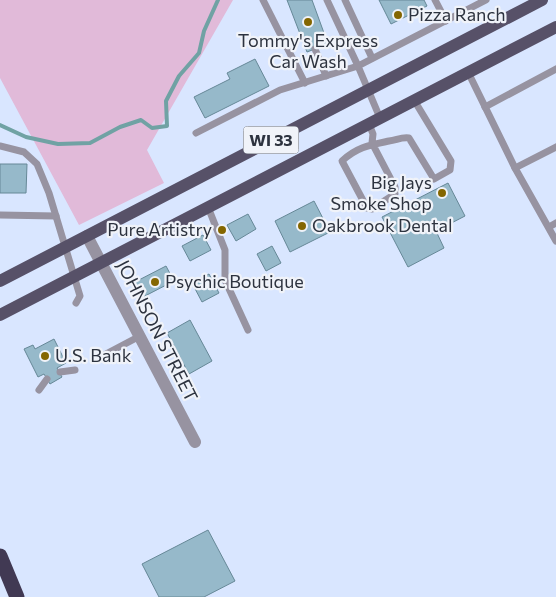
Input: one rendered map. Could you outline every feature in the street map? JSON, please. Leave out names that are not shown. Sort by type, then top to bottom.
[{"type":"highway","points":[[0,556],[17,597]]},
{"type":"main road","name":"WI 33","points":[[0,280],[542,0]]},
{"type":"main road","name":"WI 33","points":[[0,315],[556,27]]},
{"type":"street","name":"JOHNSON STREET","points":[[87,236],[195,442]]},
{"type":"lane","points":[[263,0],[305,83]]},
{"type":"lane","points":[[327,0],[358,66],[367,91],[374,121],[372,143],[395,187],[395,194],[372,208],[367,208],[342,161],[354,150],[372,143],[403,137],[409,138],[434,179],[450,170],[451,161],[414,100]]},
{"type":"lane","points":[[345,0],[372,58]]},
{"type":"lane","points":[[435,0],[446,21]]},
{"type":"lane","points":[[196,133],[280,90],[358,66],[446,21],[470,4],[486,0]]},
{"type":"lane","points":[[315,49],[326,76]]},
{"type":"lane","points":[[485,107],[556,69]]},
{"type":"lane","points":[[468,72],[515,168],[556,241]]},
{"type":"lane","points":[[0,146],[24,152],[37,164],[75,276],[80,296],[76,302]]},
{"type":"lane","points":[[515,168],[556,147]]},
{"type":"lane","points":[[208,207],[225,250],[225,280],[248,330]]},
{"type":"lane","points":[[0,215],[56,216]]},
{"type":"lane","points":[[548,227],[556,223]]},
{"type":"lane","points":[[104,356],[140,336]]},
{"type":"lane","points":[[60,372],[75,370]]},
{"type":"lane","points":[[38,390],[47,379]]},
{"type":"shaded area","points":[[0,0],[233,0],[147,150],[164,183],[79,225],[0,78]]},
{"type":"building","name":"Tommy's Express Car Wash","points":[[287,0],[312,0],[328,44],[307,52]]},
{"type":"building","name":"Pizza Ranch","points":[[379,0],[424,0],[427,6],[391,24]]},
{"type":"building","points":[[255,59],[269,86],[205,118],[194,97],[230,79],[227,73]]},
{"type":"building","points":[[0,164],[27,164],[26,193],[0,193]]},
{"type":"building","points":[[448,183],[465,216],[436,231],[444,248],[408,267],[382,217]]},
{"type":"building","name":"Oakbrook Dental","points":[[314,201],[330,232],[290,252],[275,221]]},
{"type":"building","points":[[248,214],[256,229],[236,241],[227,225]]},
{"type":"building","points":[[203,235],[211,250],[190,261],[182,246]]},
{"type":"building","points":[[272,246],[281,263],[266,271],[257,254]]},
{"type":"building","name":"Psychic Boutique","points":[[166,266],[174,281],[143,297],[135,282]]},
{"type":"building","points":[[209,274],[219,293],[202,302],[192,283]]},
{"type":"building","points":[[190,320],[212,361],[189,374],[167,333]]},
{"type":"building","name":"U.S. Bank","points":[[54,339],[66,363],[57,368],[62,377],[50,384],[44,374],[38,377],[24,349],[33,345],[35,349]]},
{"type":"building","points":[[208,530],[235,581],[204,597],[159,597],[142,564]]},
{"type":"waterway","points":[[0,125],[26,137],[58,144],[90,143],[120,127],[141,120],[152,128],[167,126],[166,101],[179,76],[199,53],[204,31],[218,0]]},
{"type":"place","name":"Pizza Ranch","points":[[398,15]]},
{"type":"place","name":"Tommy's Express Car Wash","points":[[308,22]]},
{"type":"place","name":"Big Jays Smoke Shop","points":[[442,193]]},
{"type":"place","name":"Oakbrook Dental","points":[[302,226]]},
{"type":"place","name":"Pure Artistry","points":[[222,230]]},
{"type":"place","name":"Psychic Boutique","points":[[155,282]]},
{"type":"place","name":"U.S. Bank","points":[[45,356]]}]
